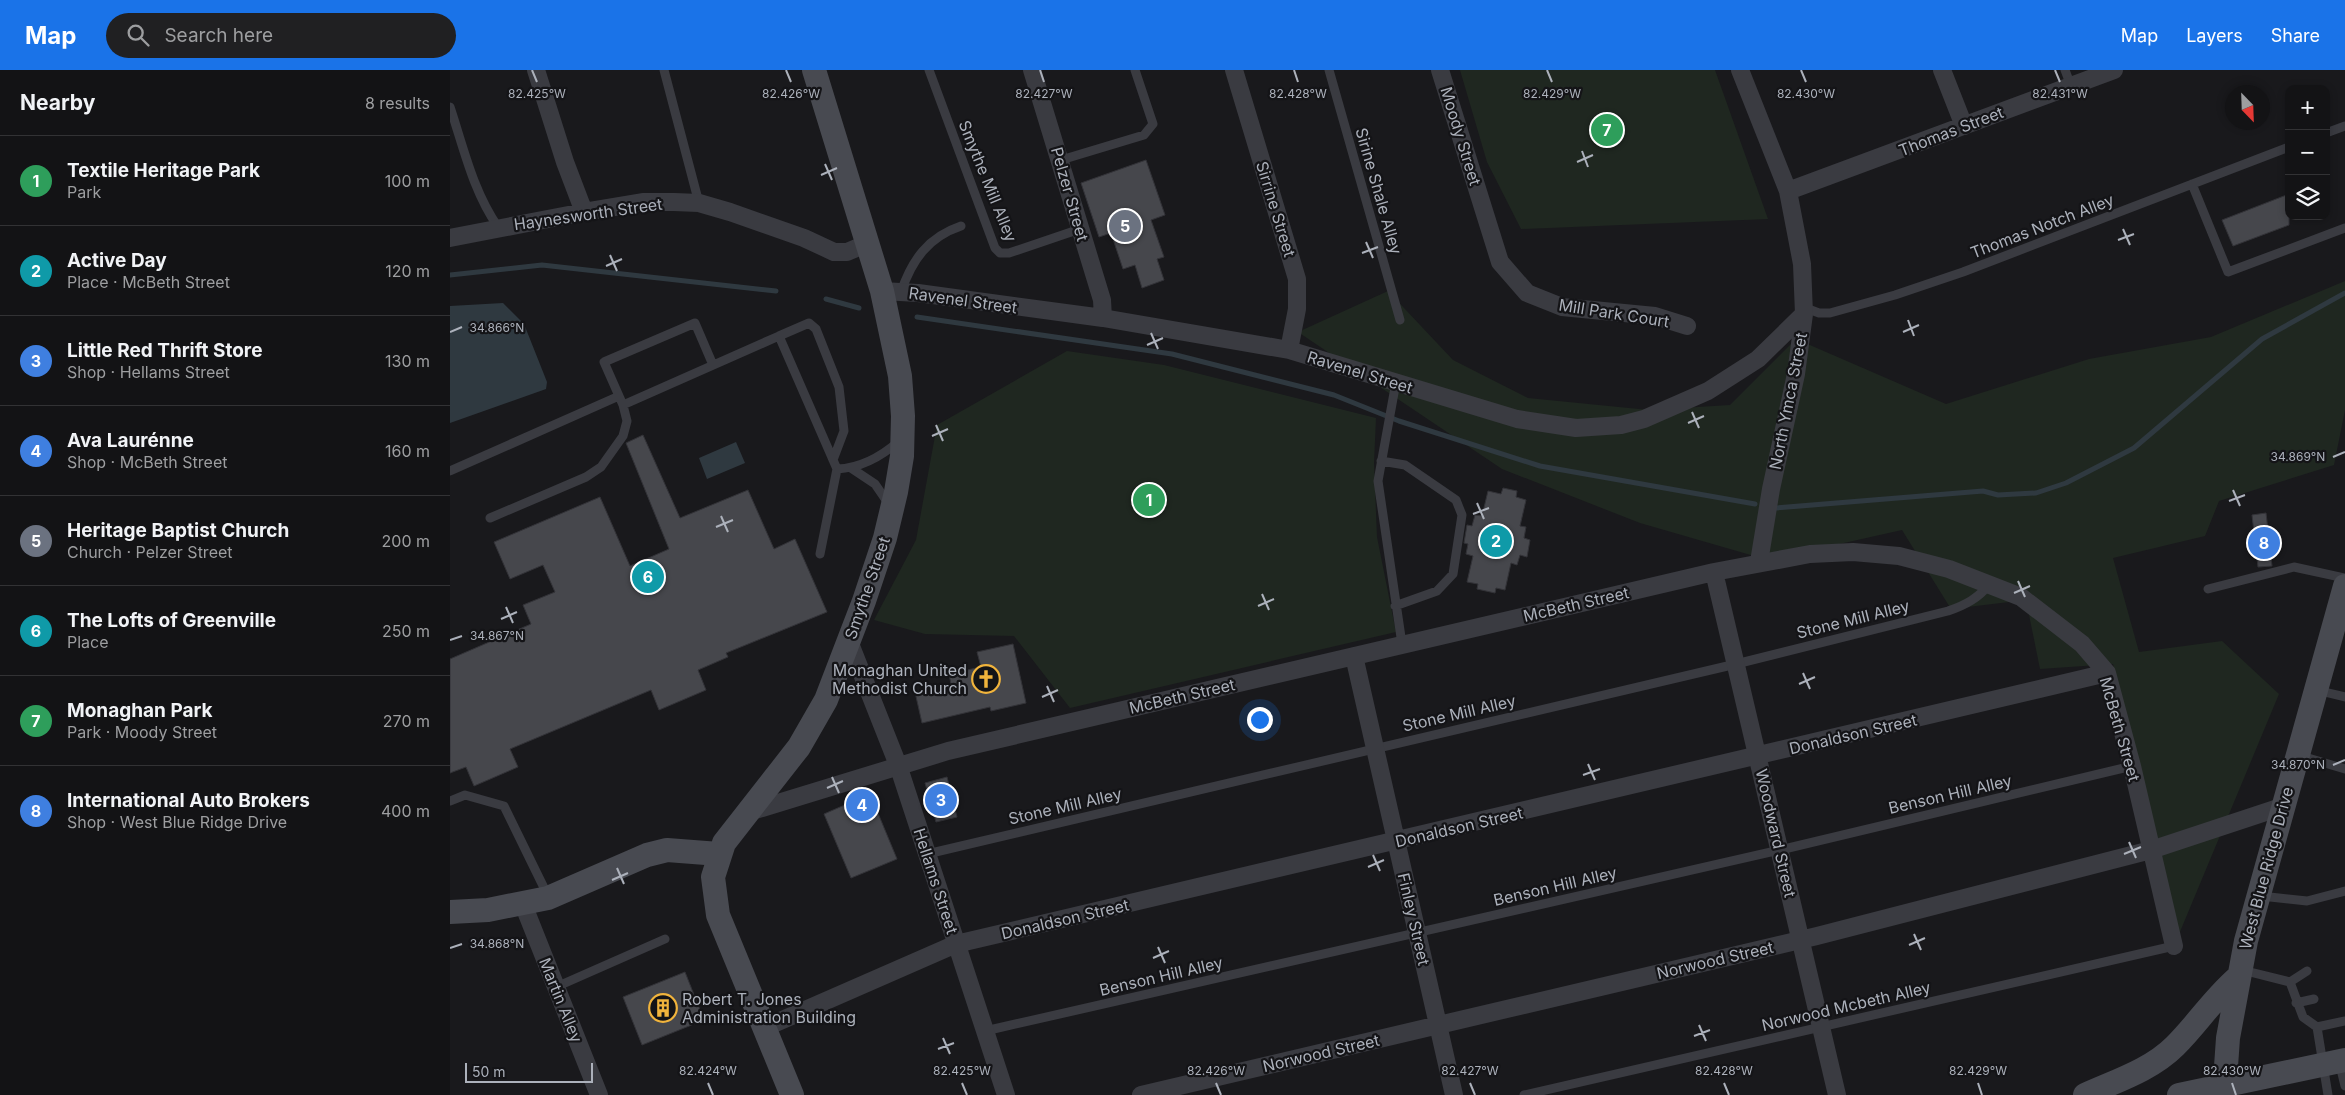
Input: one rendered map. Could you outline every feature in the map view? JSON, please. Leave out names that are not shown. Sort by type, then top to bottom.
[{"type":"street","points":[[536,70],[565,162],[584,212]]},
{"type":"street","name":"Smythe Street","points":[[792,1095],[718,915],[713,877],[719,854],[735,828],[800,746],[826,700],[850,641],[885,538],[902,456],[900,376],[892,292],[866,244],[814,70]]},
{"type":"street","name":"Pelzer Street","points":[[1032,70],[1061,160],[1102,300],[1103,318]]},
{"type":"street","name":"Sirrine Street","points":[[1234,70],[1297,279],[1297,309],[1289,350]]},
{"type":"street","name":"Moody Street","points":[[1440,70],[1481,201]]},
{"type":"street","name":"North Ymca Street","points":[[1740,70],[1788,191],[1802,264],[1804,310],[1796,374],[1771,489],[1759,562]]},
{"type":"street","points":[[1942,70],[1964,126]]},
{"type":"street","name":"Thomas Street","points":[[1788,191],[1964,126],[2068,78],[2114,70]]},
{"type":"street","name":"Mill Park Court","points":[[1481,201],[1500,262],[1527,293],[1562,307],[1655,316],[1686,326]]},
{"type":"street","name":"Haynesworth Street","points":[[450,238],[498,227],[644,202],[699,204],[730,212],[804,238],[834,252],[847,252],[866,244]]},
{"type":"street","name":"Ravenel Street","points":[[892,292],[1103,318],[1289,350],[1517,419],[1561,427],[1621,425],[1659,414],[1708,391],[1744,370],[1804,310]]},
{"type":"street","name":"McBeth Street","points":[[749,812],[948,751],[1714,572],[1759,562],[1810,554],[1874,553],[1899,556],[1949,569],[2021,597],[2082,644],[2107,673],[2132,766],[2174,946]]},
{"type":"street","name":"Woodward Street","points":[[1714,572],[1837,1095]]},
{"type":"street","name":"West Blue Ridge Drive","points":[[2224,1090],[2228,1038],[2238,974],[2297,755],[2334,638],[2345,586]]},
{"type":"street","name":"Hellams Street","points":[[850,641],[898,765],[1006,1095]]},
{"type":"street","name":"Finley Street","points":[[1354,656],[1454,1095]]},
{"type":"street","name":"Donaldson Street","points":[[764,1028],[956,944],[1758,757],[2107,673]]},
{"type":"street","name":"Norwood Street","points":[[1141,1095],[1801,940],[2151,850],[2284,806]]},
{"type":"street","points":[[450,912],[488,910],[548,898],[647,855],[667,850],[719,854]]},
{"type":"street","name":"Martin Alley","points":[[523,904],[599,1095]]},
{"type":"street","points":[[2085,1095],[2144,1069],[2174,1047],[2238,974]]},
{"type":"street","points":[[2179,1095],[2224,1090],[2336,1062]]},
{"type":"lane","points":[[664,70],[699,204]]},
{"type":"lane","name":"Smythe Mill Alley","points":[[929,70],[995,248],[1000,253],[1009,253],[1080,229]]},
{"type":"lane","points":[[1061,160],[1144,135],[1153,124],[1136,70]]},
{"type":"lane","name":"Sirine Shale Alley","points":[[1328,70],[1400,320]]},
{"type":"lane","points":[[450,107],[465,158],[486,210],[498,227]]},
{"type":"lane","points":[[2330,132],[2345,126]]},
{"type":"lane","name":"Thomas Notch Alley","points":[[1804,310],[1830,313],[1895,295],[1962,272],[2285,149]]},
{"type":"lane","points":[[2192,184],[2228,272],[2345,228]]},
{"type":"lane","points":[[892,292],[918,255],[946,231],[961,226]]},
{"type":"lane","points":[[490,518],[586,477],[601,467],[623,436],[627,421],[621,401],[604,362],[695,323],[713,366]]},
{"type":"lane","points":[[450,470],[713,366],[809,323],[816,329],[839,386],[844,430],[833,460]]},
{"type":"lane","points":[[779,336],[837,469],[820,554]]},
{"type":"lane","points":[[1396,382],[1390,404],[1378,481],[1402,644]]},
{"type":"lane","points":[[837,469],[851,468],[880,456],[902,438]]},
{"type":"lane","points":[[1381,461],[1405,465],[1456,500],[1462,515],[1453,574],[1437,591],[1395,606]]},
{"type":"lane","points":[[851,468],[876,484],[892,510]]},
{"type":"lane","points":[[2208,589],[2294,567],[2345,578]]},
{"type":"lane","name":"Stone Mill Alley","points":[[927,854],[1736,664],[1948,611],[1965,605],[1981,595],[1991,584]]},
{"type":"lane","points":[[2316,690],[2345,697]]},
{"type":"lane","points":[[2297,755],[2345,769]]},
{"type":"lane","name":"Benson Hill Alley","points":[[985,1031],[1780,850],[2132,766]]},
{"type":"lane","points":[[450,801],[465,795],[504,806],[548,898]]},
{"type":"lane","points":[[2258,896],[2307,901],[2345,891]]},
{"type":"lane","points":[[556,987],[665,939]]},
{"type":"lane","name":"Norwood Mcbeth Alley","points":[[1524,1095],[2174,946]]},
{"type":"lane","points":[[2238,974],[2290,982],[2307,972]]},
{"type":"lane","points":[[2290,982],[2296,1003],[2303,1017],[2317,1027],[2336,1062],[2345,1086]]},
{"type":"lane","points":[[2296,1003],[2314,999]]},
{"type":"lane","points":[[2317,1027],[2345,1021]]},
{"type":"lane","points":[[2328,1095],[2336,1062]]},
{"type":"shaded area","points":[[1460,70],[1715,70],[1768,219],[1521,229],[1487,162]]},
{"type":"shaded area","points":[[2345,281],[2345,410],[2334,465],[2219,501],[2205,536],[2113,558],[2139,652],[2222,641],[2279,694],[2177,939],[2113,664],[2040,669],[2026,600],[1951,609],[1902,530],[1768,560],[1640,523],[1502,469],[1298,332],[1388,291],[1453,360],[1528,398],[1649,410],[1730,405],[1796,339],[1946,404],[2089,359],[2211,337]]},
{"type":"shaded area","points":[[503,303],[524,324],[547,382],[546,389],[450,423],[450,306]]},
{"type":"shaded area","points":[[1067,351],[1164,365],[1376,418],[1374,463],[1377,537],[1396,632],[1070,708],[1014,636],[925,634],[874,620],[916,540],[937,425]]},
{"type":"shaded area","points":[[736,442],[745,463],[707,479],[699,458]]},
{"type":"building","points":[[1146,160],[1165,215],[1151,220],[1164,257],[1157,259],[1164,280],[1142,288],[1135,265],[1123,269],[1111,233],[1099,237],[1081,183]]},
{"type":"building","points":[[2285,196],[2285,220],[2289,220],[2289,225],[2233,246],[2222,220]]},
{"type":"building","points":[[643,435],[680,518],[748,490],[774,549],[795,539],[827,612],[726,653],[728,657],[698,670],[706,690],[659,710],[651,690],[510,749],[518,767],[474,786],[466,767],[450,773],[450,659],[531,624],[523,605],[555,592],[543,565],[510,579],[494,542],[600,497],[630,566],[669,549],[626,443]]},
{"type":"building","points":[[1503,488],[1517,491],[1516,497],[1526,500],[1520,526],[1526,527],[1524,538],[1530,540],[1527,557],[1520,555],[1517,565],[1511,563],[1505,590],[1496,588],[1495,593],[1477,589],[1478,584],[1467,582],[1473,556],[1466,554],[1468,544],[1464,543],[1467,525],[1472,526],[1475,515],[1482,516],[1488,491],[1501,494]]},
{"type":"building","points":[[2266,513],[2272,566],[2258,567],[2252,515]]},
{"type":"building","name":"Monaghan United Methodist Church","points":[[1013,644],[1026,703],[991,711],[990,707],[922,723],[915,692],[951,684],[949,674],[981,667],[977,652]]},
{"type":"building","points":[[947,777],[957,817],[936,822],[925,783]]},
{"type":"building","points":[[870,794],[897,859],[851,878],[824,814]]},
{"type":"building","name":"Robert T. Jones Administration Building","points":[[685,972],[704,1020],[642,1045],[623,997]]},
{"type":"waterway","points":[[450,275],[542,265],[776,291]]},
{"type":"waterway","points":[[1776,508],[1983,491],[1998,495],[2036,493],[2066,483],[2134,448],[2262,339],[2345,293]]},
{"type":"waterway","points":[[826,299],[859,308]]},
{"type":"waterway","points":[[917,317],[1172,354],[1334,395],[1399,421],[1540,466],[1755,504]]},
{"type":"place","name":"Monaghan Park","points":[[1607,130]]},
{"type":"place","name":"Heritage Baptist Church","points":[[1125,226]]},
{"type":"place","name":"Textile Heritage Park","points":[[1149,500]]},
{"type":"place","name":"Active Day","points":[[1496,541]]},
{"type":"place","name":"International Auto Brokers","points":[[2264,543]]},
{"type":"place","name":"The Lofts of Greenville","points":[[648,577]]},
{"type":"place","name":"Monaghan United Methodist Church","points":[[986,679]]},
{"type":"place","name":"Little Red Thrift Store","points":[[941,800]]},
{"type":"place","name":"Ava Laurénne","points":[[862,805]]},
{"type":"place","name":"Robert T. Jones Administration Building","points":[[663,1008]]}]
